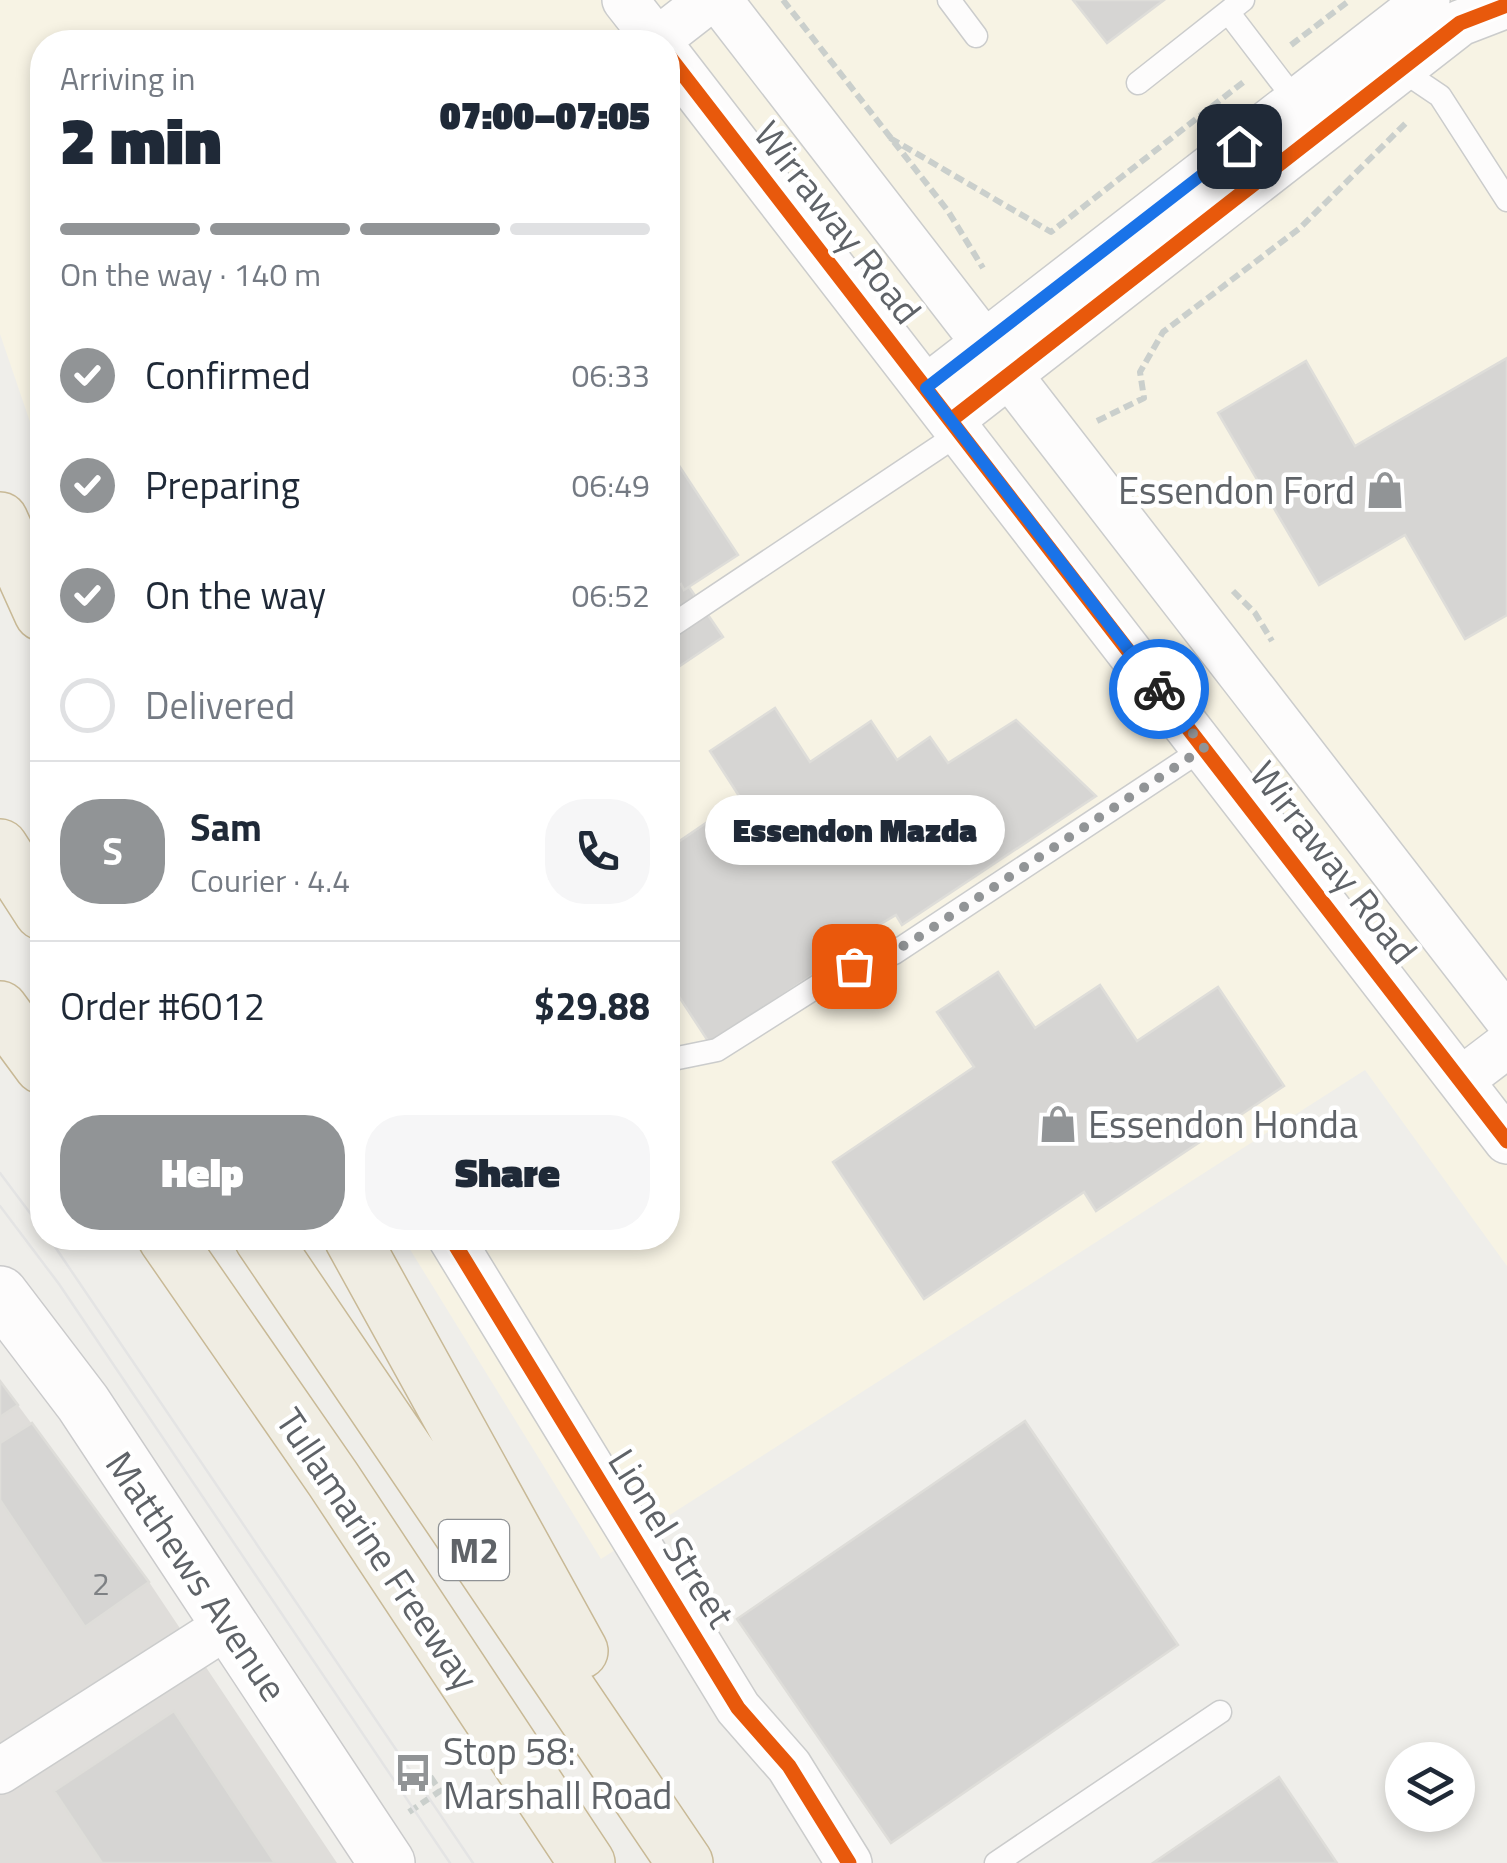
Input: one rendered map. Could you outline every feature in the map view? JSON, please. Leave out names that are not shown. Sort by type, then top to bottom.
[{"type":"highway","points":[[0,520],[30,586]]},
{"type":"highway","points":[[0,847],[30,893]]},
{"type":"highway","points":[[0,1009],[30,1050]]},
{"type":"highway","points":[[0,1054],[30,1092]]},
{"type":"highway","points":[[152,1250],[332,1478]]},
{"type":"highway","name":"Tullamarine Freeway","points":[[174,1250],[332,1478],[586,1863]]},
{"type":"highway","name":"Tullamarine Freeway","points":[[270,1250],[685,1863]]},
{"type":"highway","points":[[359,1250],[608,1701],[703,1863]]},
{"type":"main road","name":"Matthews Avenue","points":[[0,1294],[83,1403],[379,1851]]},
{"type":"street","points":[[626,0],[648,30]]},
{"type":"street","points":[[672,30],[709,0]]},
{"type":"street","name":"Wirraway Road","points":[[719,0],[1507,1018]]},
{"type":"street","points":[[946,414],[997,360],[1386,55],[1427,0]]},
{"type":"street","points":[[997,360],[1022,316],[1296,101],[1386,55],[1501,5]]},
{"type":"street","name":"Wirraway Road","points":[[680,70],[1507,1141]]},
{"type":"street","points":[[1460,1080],[1507,1045]]},
{"type":"street","name":"Lionel Street","points":[[458,1250],[738,1708],[788,1766],[849,1863]]},
{"type":"street","points":[[0,1771],[230,1624]]},
{"type":"lane","points":[[948,0],[976,36]]},
{"type":"lane","points":[[1138,82],[1236,6],[1268,63],[1296,101]]},
{"type":"lane","points":[[1386,55],[1440,96],[1507,200]]},
{"type":"lane","points":[[680,619],[946,414]]},
{"type":"lane","points":[[680,1058],[717,1050],[832,977],[894,953],[1204,748]]},
{"type":"lane","points":[[996,1863],[1220,1712]]},
{"type":"path","points":[[783,0],[1022,316]]},
{"type":"path","points":[[890,138],[1051,232],[1350,0]]},
{"type":"path","points":[[1097,422],[1144,398],[1140,372],[1163,332],[1300,228],[1409,119],[1440,96]]},
{"type":"path","points":[[1087,406],[1109,437]]},
{"type":"path","points":[[1231,589],[1255,613],[1272,641]]},
{"type":"path","points":[[379,1851],[440,1792],[426,1770]]},
{"type":"shaded area","points":[[0,0],[1507,0],[1507,1266],[1365,1070],[601,1559],[410,1250],[680,1250],[680,30],[30,30],[30,422],[0,334]]},
{"type":"shaded area","points":[[0,1381],[149,1582],[337,1863],[0,1863]]},
{"type":"building","points":[[1073,0],[1164,0],[1107,43]]},
{"type":"building","name":"Essendon Ford","points":[[1507,358],[1507,615],[1465,639],[1405,535],[1319,585],[1218,413],[1306,361],[1355,446]]},
{"type":"building","points":[[680,467],[738,555],[684,590]]},
{"type":"building","points":[[680,585],[684,590],[689,587],[723,637],[680,666]]},
{"type":"building","points":[[775,708],[810,762],[871,721],[897,760],[930,737],[948,763],[1016,720],[1096,796],[902,925],[896,915],[874,928],[876,932],[710,1044],[680,998],[680,841],[741,799],[710,751]]},
{"type":"building","name":"Essendon Honda","points":[[998,972],[1035,1028],[1100,985],[1137,1041],[1218,987],[1284,1086],[1096,1211],[1084,1192],[924,1299],[833,1162],[974,1067],[937,1012]]},
{"type":"building","points":[[0,1381],[18,1405],[0,1417]]},
{"type":"building","points":[[1025,1421],[1178,1645],[891,1843],[737,1619]]},
{"type":"building","points":[[32,1423],[149,1582],[85,1627],[0,1500],[0,1443]]},
{"type":"building","points":[[174,1711],[275,1863],[102,1863],[54,1791]]},
{"type":"building","points":[[1279,1777],[1337,1863],[1153,1863]]},
{"type":"tram line","points":[[0,1173],[30,1213]]},
{"type":"tram line","points":[[0,1206],[30,1246]]},
{"type":"tram line","points":[[33,1250],[450,1863]]},
{"type":"tram line","points":[[57,1250],[473,1863]]},
{"type":"cycle path","points":[[951,420],[1460,23],[1507,5]]},
{"type":"cycle path","points":[[680,71],[1507,1141]]},
{"type":"cycle path","points":[[458,1250],[738,1708],[789,1766],[849,1863]]},
{"type":"way so far","points":[[854,966],[894,953],[1204,748],[1159,689]]},
{"type":"place","name":"Essendon Ford","points":[[1385,490]]},
{"type":"place","name":"Essendon Mazda","points":[[854,966]]},
{"type":"place","name":"Essendon Honda","points":[[1058,1124]]},
{"type":"place","name":"Stop 58: Marshall Road","points":[[413,1773]]},
{"type":"route","points":[[1159,689],[926,388],[1239,146]]}]
